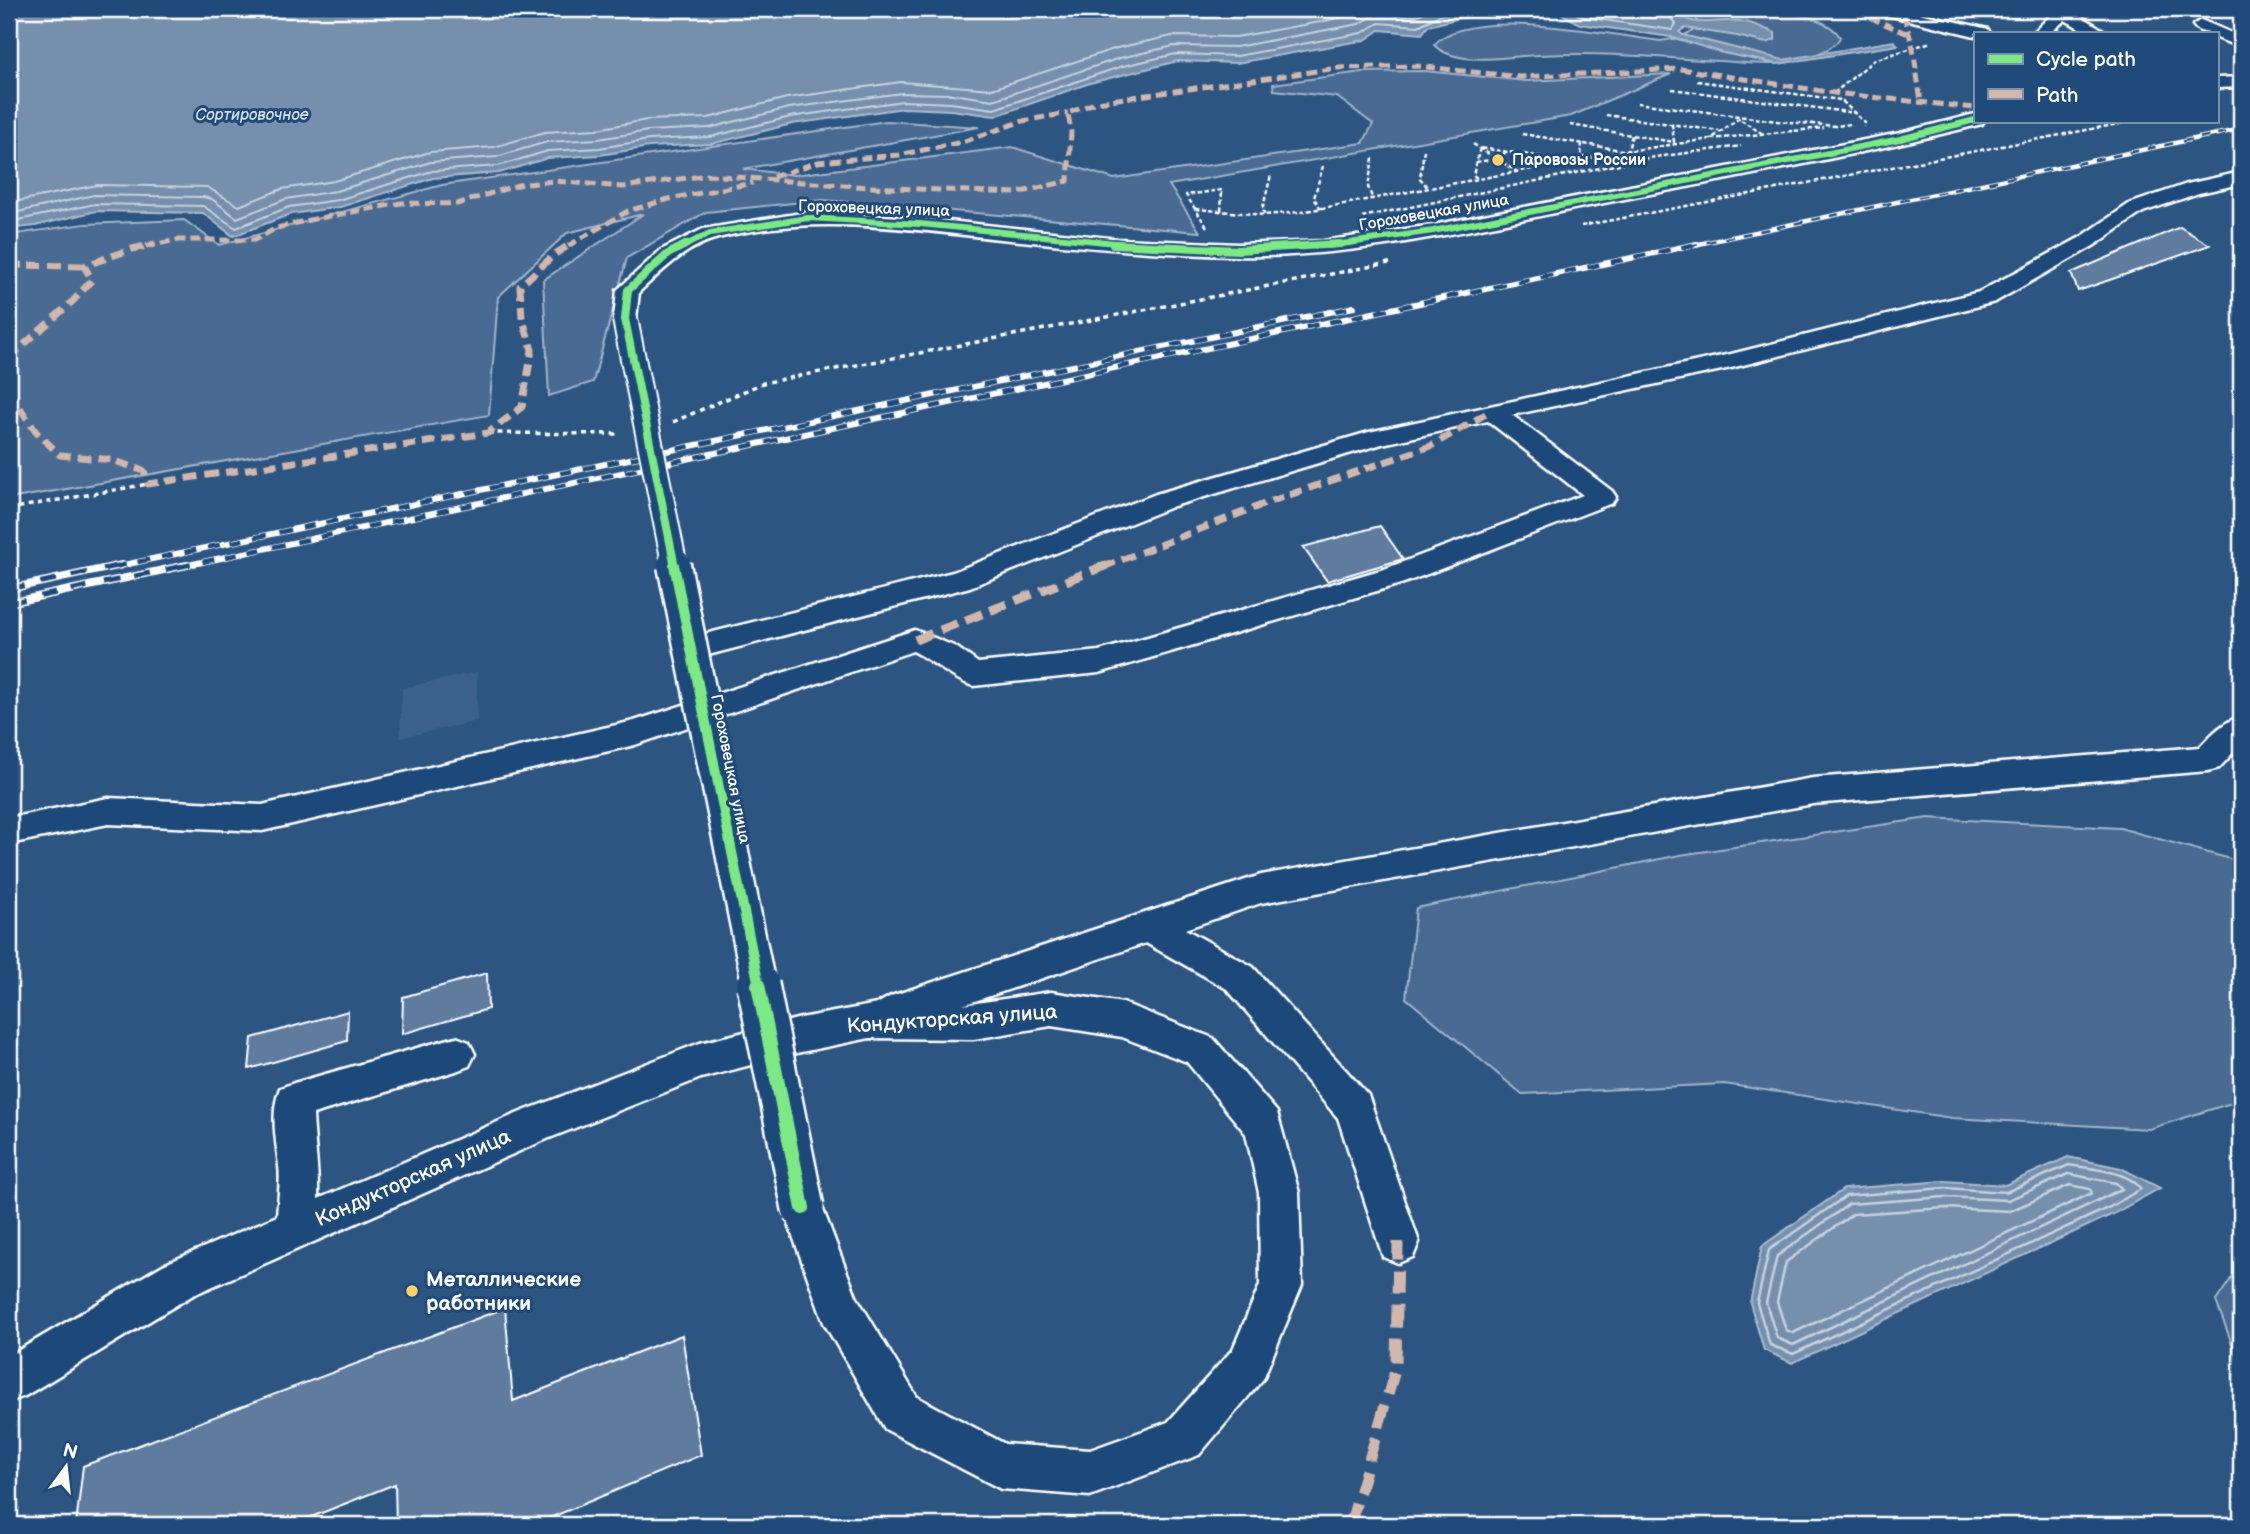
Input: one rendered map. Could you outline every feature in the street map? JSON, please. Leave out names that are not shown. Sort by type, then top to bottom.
[{"type":"street","points":[[1881,9],[1976,32]]},
{"type":"street","points":[[2042,32],[2067,10],[2099,32]]},
{"type":"street","points":[[2201,25],[2217,32]]},
{"type":"street","points":[[2218,33],[2241,43]]},
{"type":"street","points":[[2218,83],[2241,82]]},
{"type":"street","name":"Гороховецкая улица","points":[[803,1208],[625,319],[628,290],[668,254],[710,233],[808,218],[920,224],[1118,245],[1238,250],[1323,247],[1433,230],[1899,139],[1974,120]]},
{"type":"street","points":[[689,649],[960,580],[1165,500],[1378,437],[1731,360],[1987,297],[2088,241],[2136,208],[2194,188],[2241,178]]},
{"type":"street","points":[[9,831],[108,811],[262,818],[635,733],[915,640],[946,655],[973,676],[1099,662],[1394,576],[1603,497],[1491,411]]},
{"type":"street","points":[[870,1021],[1261,889],[1813,791],[2208,760],[2225,740],[2241,728]]},
{"type":"street","points":[[1149,926],[1240,978],[1354,1108],[1398,1242]]},
{"type":"street","name":"Кондукторская улица","points":[[9,1380],[178,1280],[535,1125],[700,1061],[801,1035],[870,1021],[974,1022],[1051,1009],[1124,1020],[1200,1050],[1263,1125],[1279,1193],[1281,1285],[1248,1364],[1183,1439],[1090,1474],[1001,1466],[901,1413],[839,1308],[803,1208]]},
{"type":"street","points":[[298,1228],[299,1167],[294,1142],[294,1101],[456,1054]]},
{"type":"path","points":[[1834,93],[1874,60],[1943,37],[1956,29]]},
{"type":"path","points":[[1697,81],[1841,100],[1865,122]]},
{"type":"path","points":[[1672,89],[1856,113]]},
{"type":"path","points":[[1637,103],[1741,118],[1836,126]]},
{"type":"path","points":[[1606,115],[1721,132]]},
{"type":"path","points":[[1711,139],[1741,118]]},
{"type":"path","points":[[1741,118],[1764,134]]},
{"type":"path","points":[[1195,209],[1264,215],[1321,209],[1674,142],[1836,126],[1872,119]]},
{"type":"path","points":[[1863,132],[1865,122]]},
{"type":"path","points":[[1576,227],[2129,122]]},
{"type":"path","points":[[1672,124],[1674,142]]},
{"type":"path","points":[[1570,125],[1674,142]]},
{"type":"path","points":[[1522,134],[1628,150]]},
{"type":"path","points":[[1628,150],[1632,134]]},
{"type":"path","points":[[1582,143],[1581,155],[1586,159]]},
{"type":"path","points":[[1473,144],[1516,171]]},
{"type":"path","points":[[1360,217],[1648,158],[1747,145]]},
{"type":"path","points":[[1480,148],[1558,159],[1563,163]]},
{"type":"path","points":[[1477,179],[1474,175],[1480,148]]},
{"type":"path","points":[[1424,150],[1420,178],[1428,189]]},
{"type":"path","points":[[1476,162],[1497,159],[1506,152]]},
{"type":"path","points":[[1373,158],[1368,187],[1373,200]]},
{"type":"path","points":[[1321,209],[1314,198],[1323,166]]},
{"type":"path","points":[[1264,215],[1263,207],[1271,175]]},
{"type":"path","points":[[1219,228],[1206,227],[1186,195],[1217,190],[1224,192],[1221,212]]},
{"type":"path","points":[[668,424],[763,383],[1400,261]]},
{"type":"path","points":[[488,433],[625,434]]},
{"type":"path","points":[[9,509],[148,484]]},
{"type":"shaded area","points":[[1698,9],[1753,9],[1795,14],[1830,26],[1840,37],[1831,47],[1816,54],[1791,62],[1768,64],[1590,54],[1471,58],[1451,55],[1434,45],[1451,33],[1476,27],[1507,25],[1576,29],[1660,41],[1679,38],[1696,28]]},
{"type":"shaded area","points":[[1424,71],[1526,81],[1671,74],[1571,116],[1169,185],[1200,232],[823,200],[706,212],[627,258],[593,382],[549,396],[543,280],[643,214],[567,233],[498,297],[489,415],[9,499],[9,235],[84,224],[184,220],[219,245],[442,185],[887,121],[979,127],[743,169],[794,175],[1012,147],[1114,179],[1363,143],[1373,124],[1337,97],[1274,90],[1273,84],[1362,72]]},
{"type":"shaded area","points":[[477,672],[477,721],[400,738],[402,688]]},
{"type":"shaded area","points":[[1928,818],[2120,828],[2241,862],[2241,1100],[2149,1129],[1952,1118],[1724,1084],[1522,1094],[1406,998],[1416,908],[1680,855]]},
{"type":"shaded area","points":[[2241,1264],[2241,1368],[2216,1301]]},
{"type":"water","name":"Сортировочное","points":[[1671,9],[1695,21],[1744,22],[1775,33],[1775,40],[1766,43],[1685,28],[1679,32],[1783,60],[1894,41],[1898,45],[1777,64],[1723,53],[1671,37],[1580,24],[1555,10],[1460,18],[1428,26],[1422,34],[1380,30],[1365,40],[1237,63],[1178,61],[1090,83],[995,116],[951,110],[904,108],[792,124],[711,144],[649,147],[600,155],[548,158],[499,173],[433,178],[340,207],[291,214],[233,236],[203,213],[96,211],[35,226],[9,229],[9,11]]},
{"type":"water","points":[[2068,1157],[2121,1168],[2160,1188],[2113,1214],[1792,1363],[1764,1350],[1750,1303],[1762,1246],[1844,1189],[1945,1181],[2005,1185]]},
{"type":"building","points":[[2180,227],[2210,245],[2078,291],[2071,273]]},
{"type":"building","points":[[1380,526],[1403,559],[1327,581],[1303,547]]},
{"type":"building","points":[[487,973],[488,1009],[402,1034],[403,997]]},
{"type":"building","points":[[348,1011],[347,1041],[249,1069],[252,1038]]},
{"type":"building","points":[[505,1308],[513,1401],[682,1335],[701,1455],[533,1525],[396,1525],[395,1484],[291,1525],[76,1525],[83,1466]]},
{"type":"railway","points":[[1689,246],[2241,129]]},
{"type":"railway","points":[[179,567],[1697,244]]},
{"type":"railway","points":[[114,567],[1354,307]]},
{"type":"railway","points":[[9,589],[122,565]]},
{"type":"railway","points":[[9,603],[187,565]]},
{"type":"marked path","points":[[1858,9],[1871,18],[1908,34]]},
{"type":"marked path","points":[[1904,15],[1913,48],[1921,102]]},
{"type":"marked path","points":[[9,358],[73,301],[92,280],[84,266],[132,249],[178,240],[254,240],[277,228],[309,220],[401,203],[457,204],[518,185],[554,181],[623,187],[708,175],[869,187],[1017,193],[1068,181],[1071,132],[1068,113],[1097,102],[1338,68],[1416,66],[1521,77],[1681,69],[1834,93],[1974,108]]},
{"type":"marked path","points":[[773,177],[818,162],[899,155],[962,142],[1023,121],[1068,113]]},
{"type":"marked path","points":[[9,391],[36,432],[60,455],[112,460],[144,471],[148,484],[488,433],[522,407],[532,350],[522,317],[520,286],[555,254],[628,211],[669,199],[753,183]]},
{"type":"marked path","points":[[9,265],[84,266]]},
{"type":"marked path","points":[[915,640],[1272,501],[1431,446],[1491,411]]},
{"type":"marked path","points":[[1350,1525],[1396,1367],[1398,1242]]},
{"type":"cycle path","points":[[803,1208],[625,319],[628,290],[668,254],[710,233],[808,218],[920,224],[1118,245],[1238,250],[1323,247],[1433,231],[1900,139],[1974,120]]},
{"type":"place","name":"Паровозы России","points":[[1498,160]]},
{"type":"place","name":"Металлические работники","points":[[412,1291]]}]
